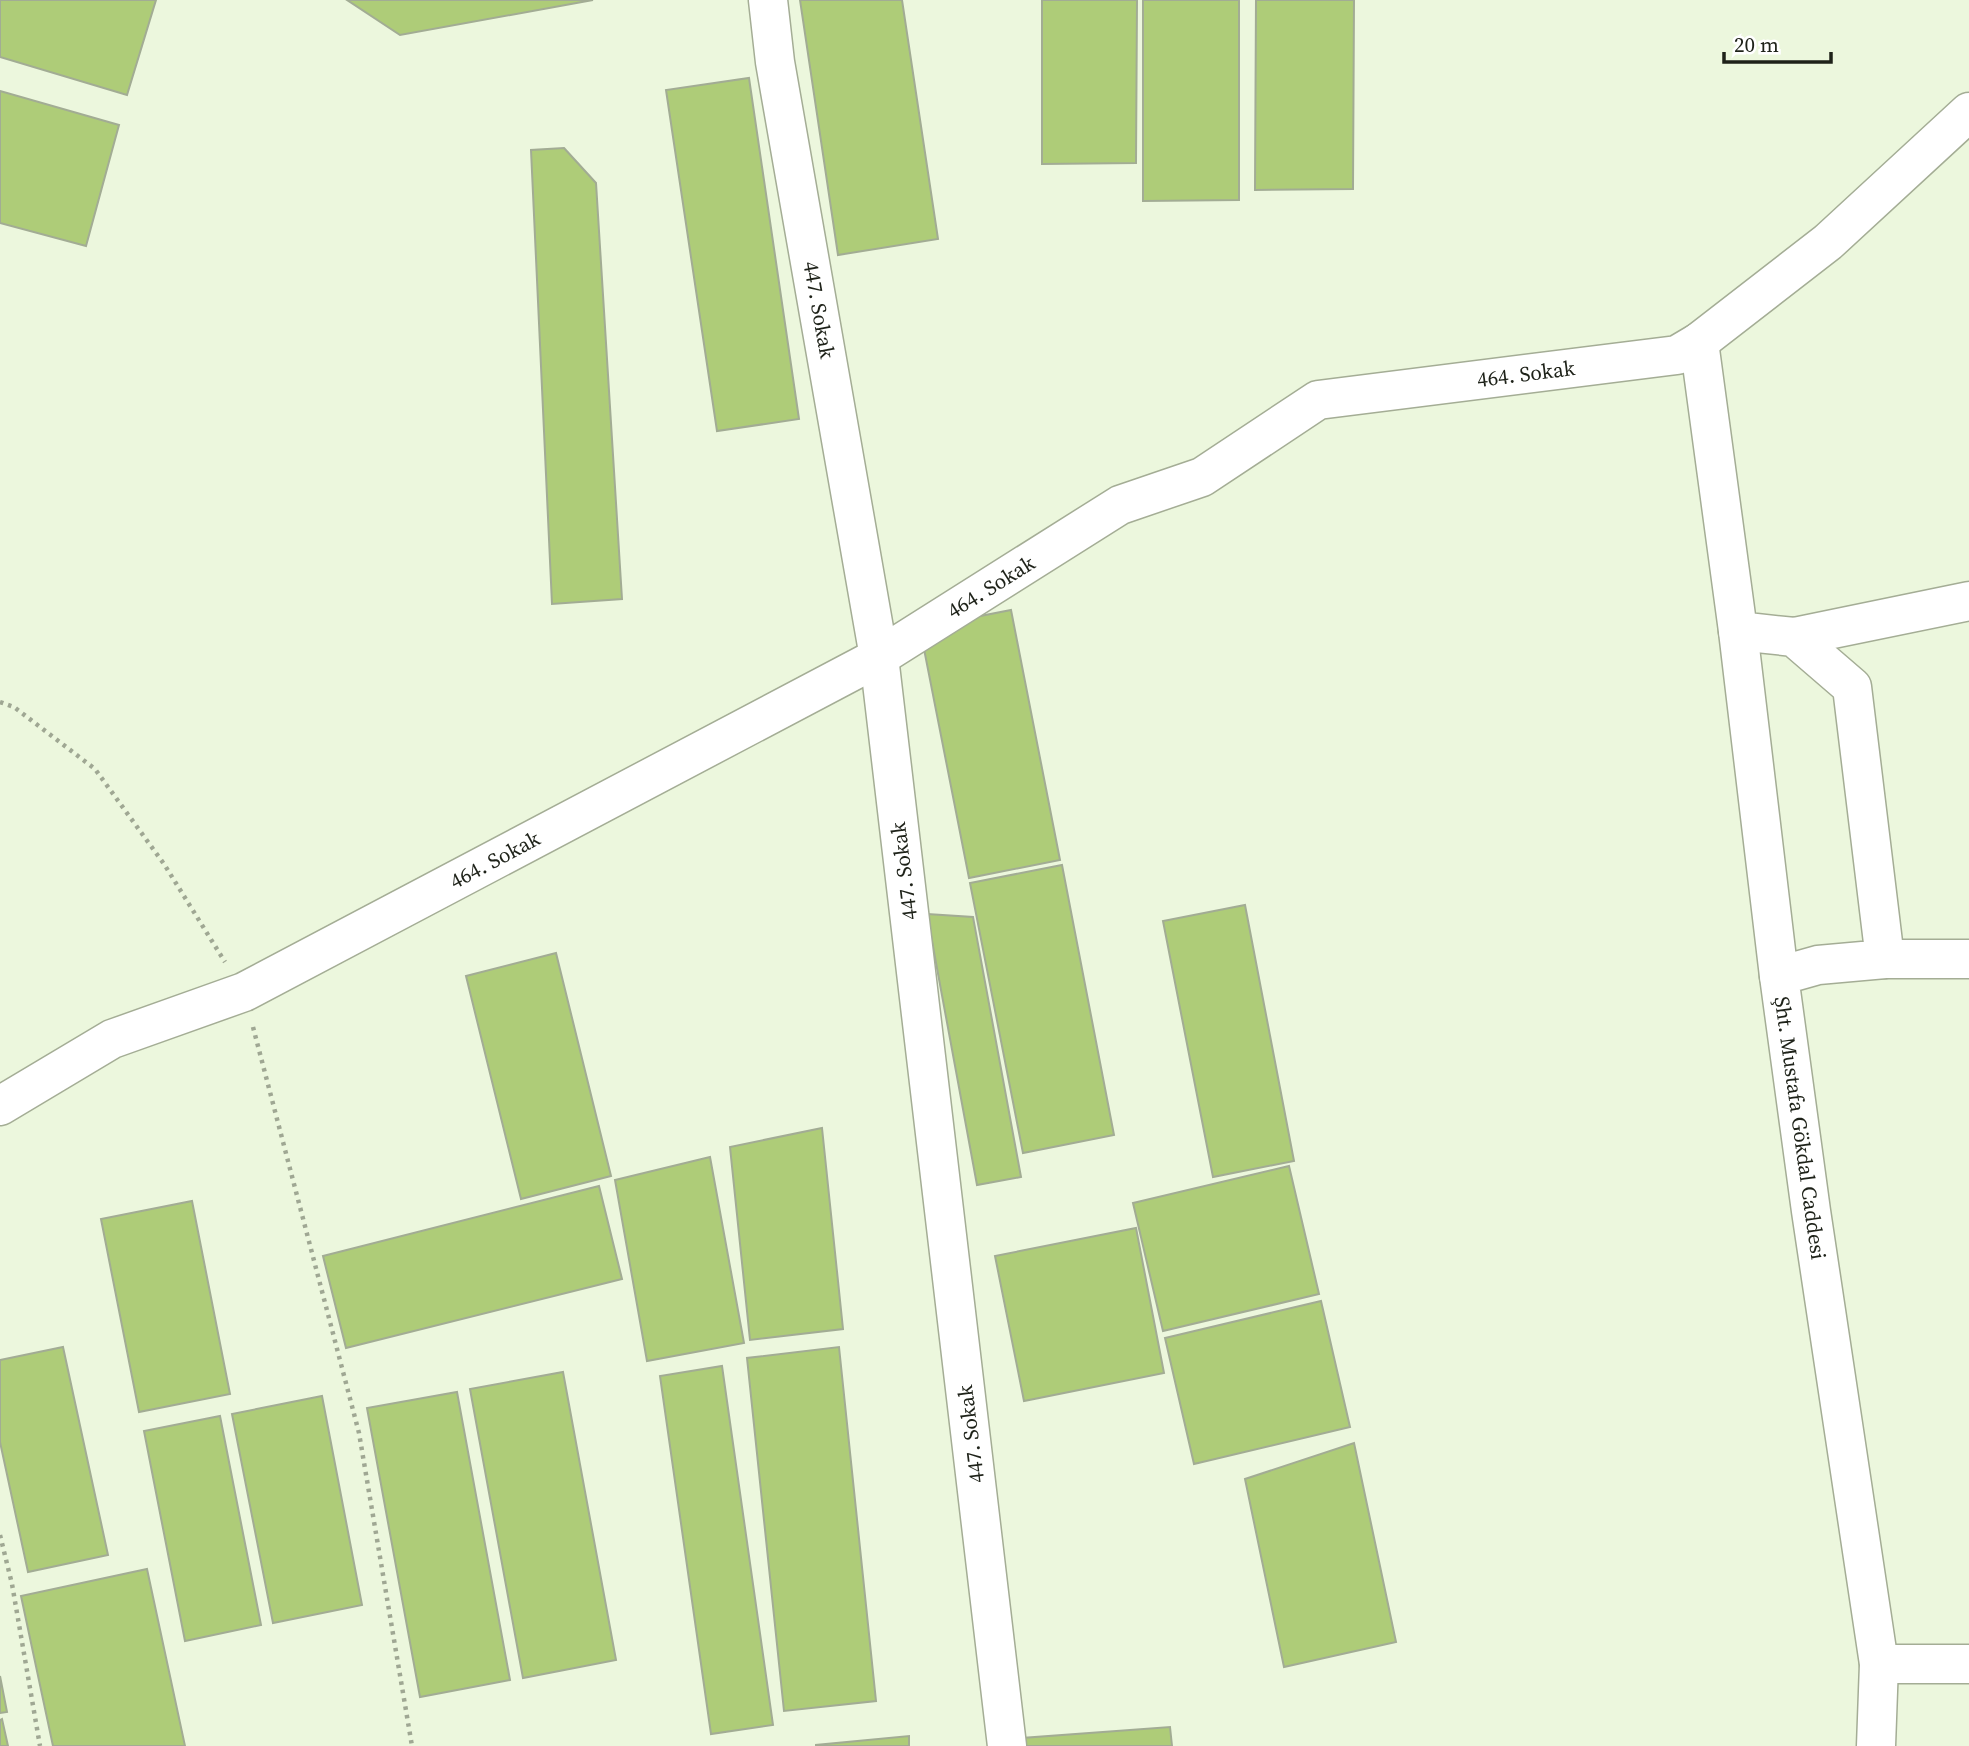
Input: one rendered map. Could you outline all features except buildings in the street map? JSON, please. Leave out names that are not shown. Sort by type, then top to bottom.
[{"type":"street","name":"447. Sokak","points":[[768,0],[775,62],[879,657],[1007,1746]]},
{"type":"street","name":"464. Sokak","points":[[0,1106],[112,1039],[244,992],[879,657],[1120,505],[1202,477],[1318,400],[1677,355],[1699,342],[1828,242],[1969,112]]},
{"type":"street","points":[[1699,342],[1738,631],[1779,976]]},
{"type":"street","points":[[1738,631],[1794,637],[1969,601]]},
{"type":"street","points":[[1794,637],[1852,687],[1885,958]]},
{"type":"street","name":"Şht. Mustafa Gökdal Caddesi","points":[[1876,1746],[1879,1664],[1811,1211],[1779,976],[1818,965],[1885,958],[1969,959]]},
{"type":"street","points":[[1879,1664],[1969,1664]]},
{"type":"path","points":[[0,702],[13,707],[95,769],[164,864],[244,992],[359,1433],[412,1746]]},
{"type":"path","points":[[0,1535],[12,1584],[40,1746]]}]
